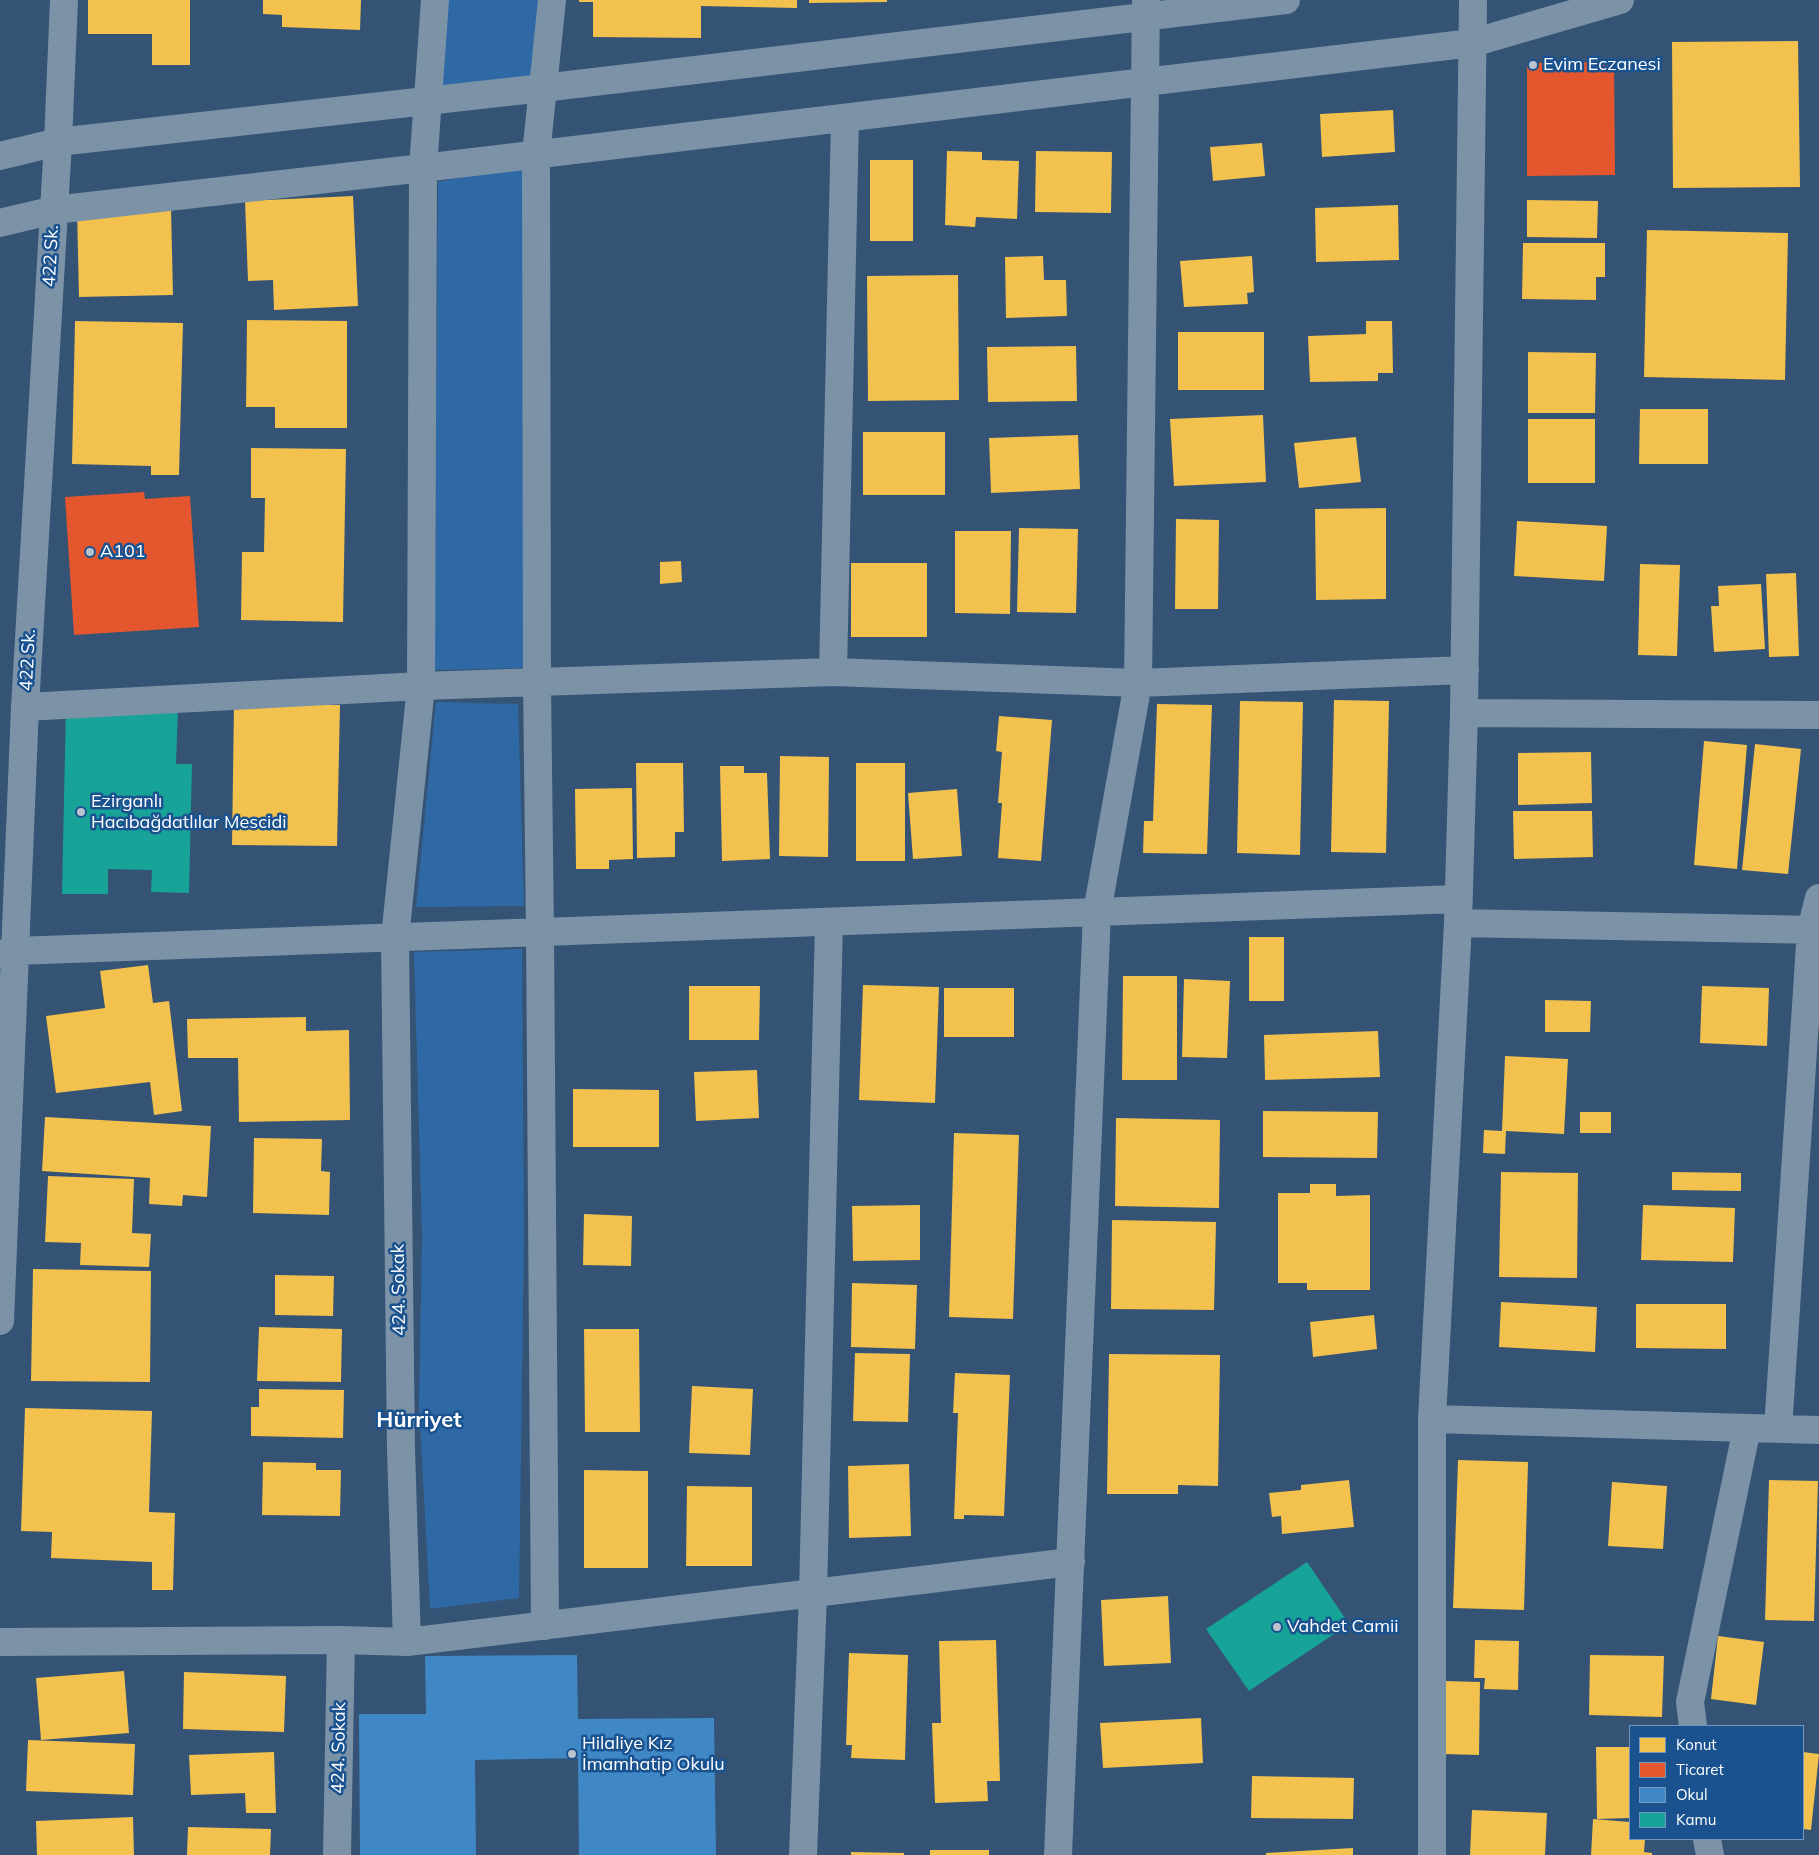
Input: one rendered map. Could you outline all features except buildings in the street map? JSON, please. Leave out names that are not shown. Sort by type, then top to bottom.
[{"type":"street","name":"422 Sk.","points":[[0,1321],[8,952],[25,707],[58,142],[64,0]]},
{"type":"street","name":"424. Sokak","points":[[407,1642],[401,1450],[395,938],[421,686],[424,168],[435,0]]},
{"type":"street","points":[[545,1626],[537,683],[536,155],[552,0]]},
{"type":"street","points":[[0,156],[58,142],[543,88],[1146,8],[1286,0]]},
{"type":"street","points":[[1432,1855],[1432,1419],[1458,911],[1464,714],[1473,0]]},
{"type":"street","points":[[0,223],[54,210],[536,155],[1472,43],[1620,0]]},
{"type":"street","points":[[1058,1855],[1097,912],[1138,683],[1146,8]]},
{"type":"street","points":[[833,672],[845,118]]},
{"type":"street","points":[[25,707],[421,686],[833,672],[1138,683],[1465,670]]},
{"type":"street","points":[[1464,714],[1819,715]]},
{"type":"street","points":[[1778,1429],[1815,930],[1819,898]]},
{"type":"street","points":[[8,952],[1097,912],[1458,911],[1815,930]]},
{"type":"street","points":[[803,1855],[813,1594],[829,922]]},
{"type":"street","points":[[1432,1419],[1819,1430]]},
{"type":"street","points":[[1693,1725],[1690,1702],[1747,1428]]},
{"type":"street","points":[[0,1642],[341,1640],[407,1642],[1071,1562]]},
{"type":"street","name":"424. Sokak","points":[[337,1855],[341,1640]]},
{"type":"street","points":[[1708,1840],[1710,1855]]},
{"type":"shaded area","points":[[435,0],[552,0],[543,88],[428,100]]},
{"type":"shaded area","points":[[525,165],[524,668],[434,670],[438,182]]},
{"type":"shaded area","points":[[436,702],[518,704],[524,906],[416,907]]},
{"type":"shaded area","points":[[522,949],[524,1235],[519,1598],[430,1609],[419,1404],[422,1236],[414,952]]},
{"type":"place","name":"Evim Eczanesi","points":[[1533,65]]},
{"type":"place","name":"A101","points":[[90,552]]},
{"type":"place","name":"Ezirganlı Hacıbağdatlılar Mescidi","points":[[81,812]]},
{"type":"place","name":"Vahdet Camii","points":[[1277,1627]]},
{"type":"place","name":"Hilaliye Kız İmamhatip Okulu","points":[[572,1754]]},
{"type":"district","name":"Hürriyet","points":[[419,1420]]}]
